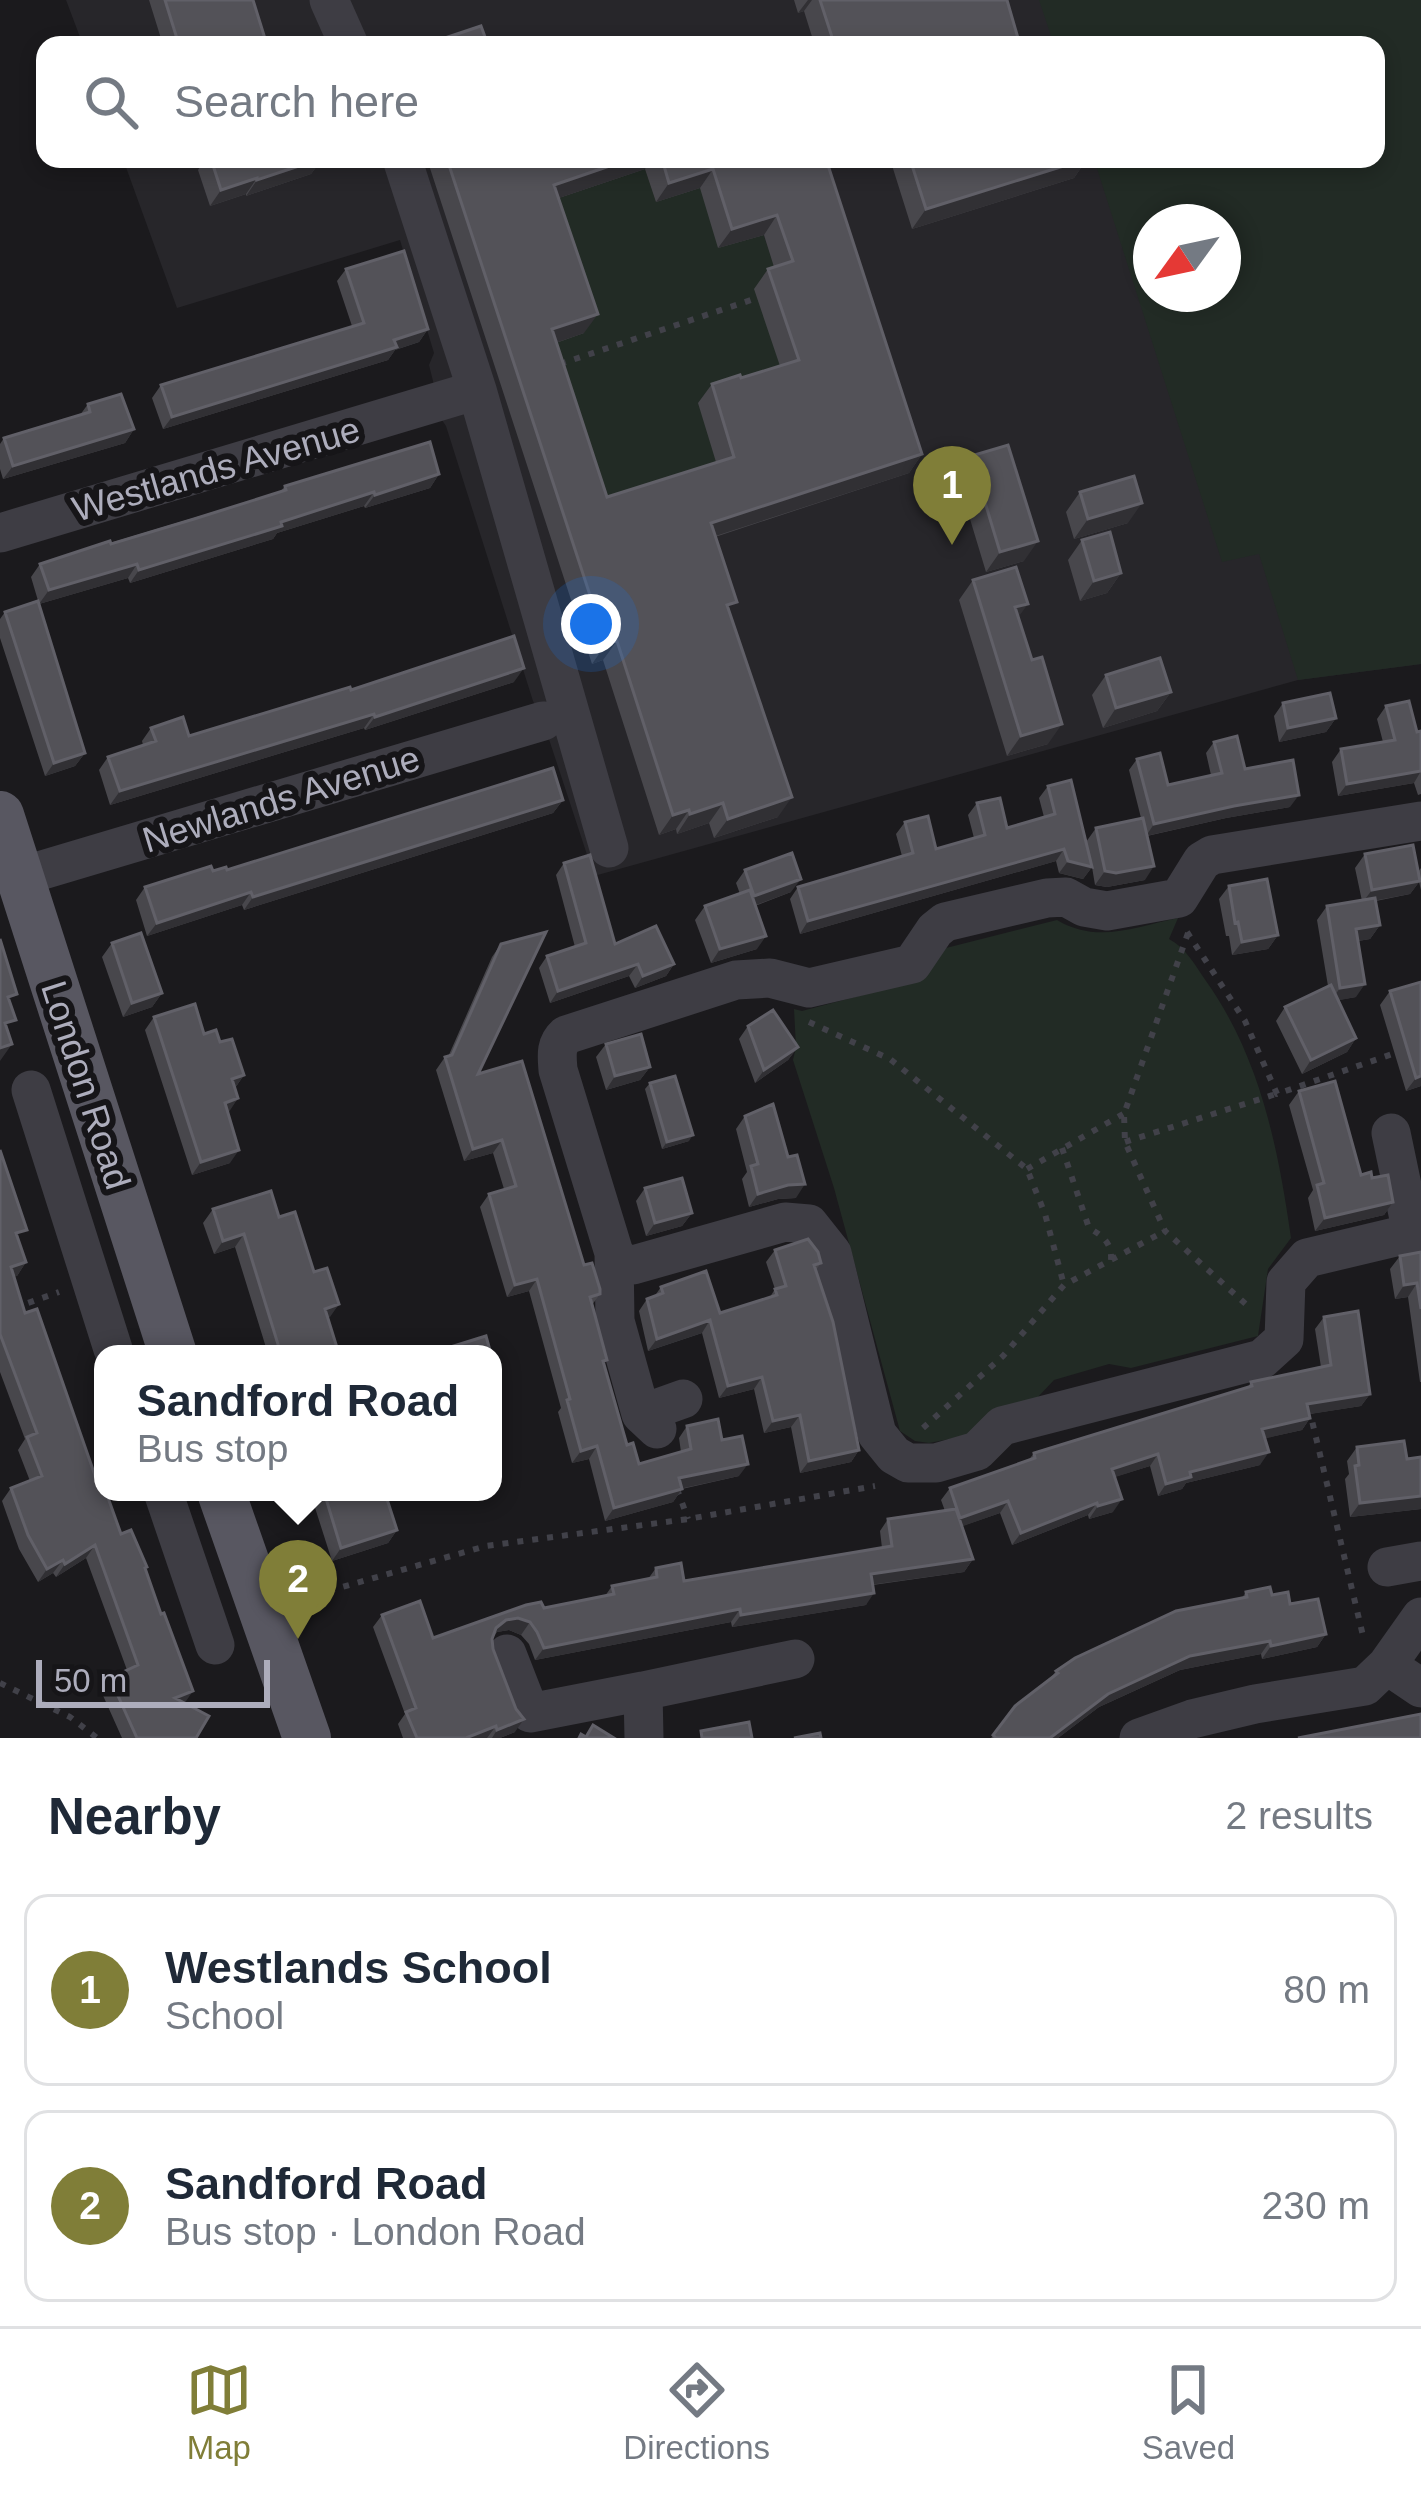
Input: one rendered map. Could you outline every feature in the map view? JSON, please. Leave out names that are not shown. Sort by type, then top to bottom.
[{"type":"main road","name":"London Road","points":[[0,815],[14,888],[169,1344]]},
{"type":"main road","points":[[224,1501],[307,1738]]},
{"type":"street","points":[[329,0],[345,36]]},
{"type":"street","points":[[405,168],[477,390],[609,848]]},
{"type":"street","name":"Westlands Avenue","points":[[0,533],[477,390]]},
{"type":"street","name":"Newlands Avenue","points":[[14,888],[543,721]]},
{"type":"street","points":[[683,1399],[649,1422],[615,1321],[614,1253],[558,1070],[559,1042],[566,1034],[736,980],[770,978],[809,988],[912,964],[945,922],[1047,898],[1066,898],[1106,911],[1183,916],[1202,861],[1212,855],[1421,820]]},
{"type":"street","points":[[31,1090],[112,1345]]},
{"type":"street","points":[[614,1253],[623,1264],[633,1265],[785,1222],[809,1224],[832,1253],[877,1434],[894,1455],[908,1463],[936,1463],[977,1451],[1002,1426],[1262,1359],[1284,1339],[1286,1282],[1306,1258],[1417,1234],[1391,1133]]},
{"type":"street","points":[[166,1501],[215,1645]]},
{"type":"street","points":[[1376,1675],[1421,1617]]},
{"type":"street","points":[[507,1654],[530,1713],[795,1659]]},
{"type":"street","points":[[1139,1738],[1192,1719],[1376,1675],[1421,1688]]},
{"type":"street","points":[[644,1691],[644,1738]]},
{"type":"path","points":[[545,369],[757,298]]},
{"type":"path","points":[[1183,916],[1245,1021],[1277,1094]]},
{"type":"path","points":[[1183,916],[1124,1114],[1125,1142],[1165,1231],[1284,1339],[1300,1370],[1367,1654],[1376,1675]]},
{"type":"path","points":[[794,1015],[890,1059],[1027,1169],[1064,1285]]},
{"type":"path","points":[[1125,1142],[1400,1051]]},
{"type":"path","points":[[1027,1169],[1124,1114]]},
{"type":"path","points":[[1062,1148],[1089,1228],[1103,1237],[1111,1260]]},
{"type":"path","points":[[262,1609],[487,1546],[688,1520],[882,1485],[894,1455],[1003,1356],[1064,1285],[1165,1231]]},
{"type":"path","points":[[0,1313],[91,1281]]},
{"type":"path","points":[[676,1484],[688,1520]]},
{"type":"path","points":[[0,1683],[70,1717],[97,1738]]},
{"type":"shaded area","points":[[66,0],[1421,0],[1421,664],[1298,680],[594,876],[446,426],[432,405],[436,393],[429,365],[434,353],[400,240],[177,308],[126,168],[1385,168],[1385,36],[80,36]]},
{"type":"shaded area","points":[[1039,0],[1421,0],[1421,664],[1298,680],[1259,554],[1222,562],[1143,312],[1241,312],[1241,204],[1133,204],[1133,282],[1097,168],[1385,168],[1385,36],[1051,36]]},
{"type":"shaded area","points":[[647,168],[689,168],[754,207],[779,280],[850,436],[593,516],[537,349],[541,204]]},
{"type":"shaded area","points":[[1178,918],[1169,939],[1194,963],[1240,1040],[1264,1104],[1280,1170],[1291,1238],[1268,1269],[1258,1336],[1131,1368],[1109,1364],[1054,1380],[1037,1398],[979,1431],[929,1443],[915,1441],[900,1431],[834,1188],[793,1060],[794,1009],[802,1011],[919,980],[946,948],[1057,920],[1102,932]]},
{"type":"building","points":[[165,0],[253,0],[264,36],[176,36]]},
{"type":"building","points":[[820,0],[1007,0],[1017,36],[832,36]]},
{"type":"building","points":[[481,26],[485,36],[451,36]]},
{"type":"building","points":[[214,168],[293,168],[257,178],[221,190]]},
{"type":"building","points":[[450,168],[604,168],[554,185],[598,314],[552,329],[607,497],[734,457],[712,384],[799,360],[768,269],[793,261],[777,215],[732,229],[713,169],[669,183],[665,168],[829,168],[922,454],[711,523],[737,602],[727,605],[792,797],[728,819],[723,803],[673,815],[617,641],[606,644]]},
{"type":"building","points":[[913,168],[1057,168],[926,209]]},
{"type":"building","points":[[404,251],[428,329],[394,340],[397,347],[172,417],[161,385],[364,323],[346,269]]},
{"type":"building","points":[[121,394],[134,429],[13,466],[4,438],[90,412],[88,404]]},
{"type":"building","points":[[430,442],[439,474],[139,570],[137,564],[49,590],[40,564]]},
{"type":"building","points":[[1008,445],[1038,541],[1000,552],[971,456]]},
{"type":"building","points":[[1134,476],[1142,503],[1088,519],[1080,492]]},
{"type":"building","points":[[1110,532],[1121,573],[1094,581],[1082,540]]},
{"type":"building","points":[[1016,567],[1028,604],[1015,607],[1032,660],[1042,657],[1062,724],[1021,736],[973,580]]},
{"type":"building","points":[[38,601],[85,753],[54,763],[5,612]]},
{"type":"building","points":[[514,636],[524,668],[375,717],[120,791],[108,757],[156,741],[151,728],[183,717],[189,736],[351,690]]},
{"type":"building","points":[[1160,658],[1171,692],[1116,708],[1106,675]]},
{"type":"building","points":[[1330,693],[1336,718],[1288,728],[1283,703]]},
{"type":"building","points":[[1409,701],[1417,732],[1421,731],[1421,771],[1347,784],[1341,749],[1395,740],[1386,706]]},
{"type":"building","points":[[1237,736],[1245,769],[1293,760],[1299,795],[1154,824],[1137,759],[1160,753],[1168,785],[1222,773],[1214,742]]},
{"type":"building","points":[[553,768],[563,800],[157,923],[145,887],[211,866],[213,871],[227,870]]},
{"type":"building","points":[[1071,780],[1092,867],[1068,861],[1064,849],[808,921],[798,887],[913,853],[905,822],[928,816],[936,849],[985,835],[977,803],[1000,798],[1007,828],[1055,814],[1048,786]]},
{"type":"building","points":[[1143,818],[1154,866],[1105,871],[1096,828]]},
{"type":"building","points":[[1413,845],[1420,881],[1372,890],[1365,854]]},
{"type":"building","points":[[792,853],[801,879],[754,896],[745,870]]},
{"type":"building","points":[[590,855],[615,944],[656,926],[674,964],[643,976],[638,964],[558,991],[547,956],[586,943],[564,863]]},
{"type":"building","points":[[1267,879],[1278,935],[1242,942],[1229,886]]},
{"type":"building","points":[[750,890],[766,936],[720,949],[705,906]]},
{"type":"building","points":[[1375,898],[1380,925],[1356,929],[1365,984],[1340,988],[1327,906]]},
{"type":"building","points":[[546,932],[478,1074],[522,1061],[584,1265],[592,1263],[600,1289],[600,1294],[590,1297],[607,1360],[603,1361],[627,1445],[633,1443],[639,1464],[691,1449],[687,1426],[718,1419],[722,1440],[742,1436],[748,1464],[679,1478],[682,1489],[614,1508],[597,1446],[581,1451],[537,1279],[515,1285],[489,1194],[516,1186],[502,1140],[473,1149],[445,1057],[452,1055],[501,944]]},
{"type":"building","points":[[141,933],[162,993],[132,1003],[112,943]]},
{"type":"building","points":[[0,939],[17,994],[8,997],[16,1020],[5,1023],[12,1044],[0,1048]]},
{"type":"building","points":[[1421,982],[1421,1076],[1416,1078],[1390,991]]},
{"type":"building","points":[[1331,985],[1356,1038],[1311,1060],[1285,1007]]},
{"type":"building","points":[[195,1004],[204,1034],[216,1030],[220,1042],[232,1039],[244,1075],[232,1079],[238,1098],[225,1103],[239,1150],[201,1162],[154,1017]]},
{"type":"building","points":[[773,1010],[798,1047],[764,1070],[748,1026]]},
{"type":"building","points":[[641,1034],[650,1067],[615,1076],[606,1044]]},
{"type":"building","points":[[675,1076],[693,1135],[667,1142],[650,1083]]},
{"type":"building","points":[[1335,1081],[1361,1175],[1388,1175],[1393,1202],[1325,1218],[1317,1185],[1324,1183],[1299,1091]]},
{"type":"building","points":[[773,1104],[788,1157],[797,1155],[805,1184],[758,1194],[751,1166],[758,1164],[745,1116]]},
{"type":"building","points":[[0,1150],[27,1230],[16,1233],[26,1262],[11,1267],[25,1313],[37,1309],[94,1473],[94,1501],[109,1501],[121,1534],[131,1530],[147,1567],[193,1691],[175,1698],[209,1716],[196,1738],[137,1738],[110,1678],[138,1665],[95,1545],[47,1569],[28,1535],[11,1488],[42,1476],[27,1437],[37,1433],[0,1334]]},
{"type":"building","points":[[682,1178],[692,1213],[655,1223],[645,1188]]},
{"type":"building","points":[[271,1191],[279,1217],[295,1212],[314,1272],[327,1268],[339,1304],[325,1309],[336,1345],[278,1345],[244,1234],[223,1241],[213,1209]]},
{"type":"building","points":[[808,1239],[821,1263],[814,1265],[833,1322],[859,1450],[809,1461],[800,1415],[773,1421],[762,1377],[728,1386],[710,1320],[657,1339],[647,1299],[663,1293],[661,1287],[706,1271],[720,1313],[777,1295],[775,1289],[786,1286],[775,1250]]},
{"type":"building","points":[[1421,1252],[1421,1309],[1417,1283],[1404,1285],[1400,1256]]},
{"type":"building","points":[[1358,1311],[1370,1394],[1307,1404],[1310,1418],[1262,1429],[1269,1452],[1190,1472],[1191,1477],[1166,1484],[1158,1454],[1112,1469],[1122,1499],[1097,1503],[1021,1533],[1008,1501],[960,1518],[950,1488],[1035,1458],[1034,1453],[1252,1386],[1251,1382],[1331,1365],[1324,1317]]},
{"type":"building","points":[[486,1336],[488,1345],[457,1345]]},
{"type":"building","points":[[1404,1441],[1407,1459],[1421,1457],[1421,1496],[1360,1503],[1357,1447]]},
{"type":"building","points":[[327,1501],[388,1501],[397,1530],[341,1548]]},
{"type":"building","points":[[956,1509],[973,1559],[871,1574],[874,1593],[741,1615],[740,1609],[544,1648],[530,1622],[506,1620],[496,1628],[493,1649],[524,1719],[466,1738],[417,1738],[406,1712],[416,1708],[382,1615],[420,1601],[433,1638],[526,1605],[541,1602],[544,1608],[614,1594],[612,1586],[657,1577],[656,1568],[681,1563],[684,1581],[892,1546],[888,1519]]},
{"type":"building","points":[[1270,1587],[1272,1595],[1288,1592],[1290,1604],[1318,1599],[1326,1634],[1190,1656],[1108,1694],[1050,1738],[993,1735],[1015,1706],[1075,1658],[1176,1611],[1247,1597],[1246,1592]]},
{"type":"building","points":[[1421,1714],[1421,1738],[1298,1738]]},
{"type":"building","points":[[749,1722],[752,1738],[702,1738],[701,1731]]},
{"type":"building","points":[[593,1725],[614,1738],[579,1738],[581,1734],[586,1737]]},
{"type":"place","name":"Westlands School","points":[[952,545]]},
{"type":"place","name":"Sandford Road","points":[[298,1639]]}]
